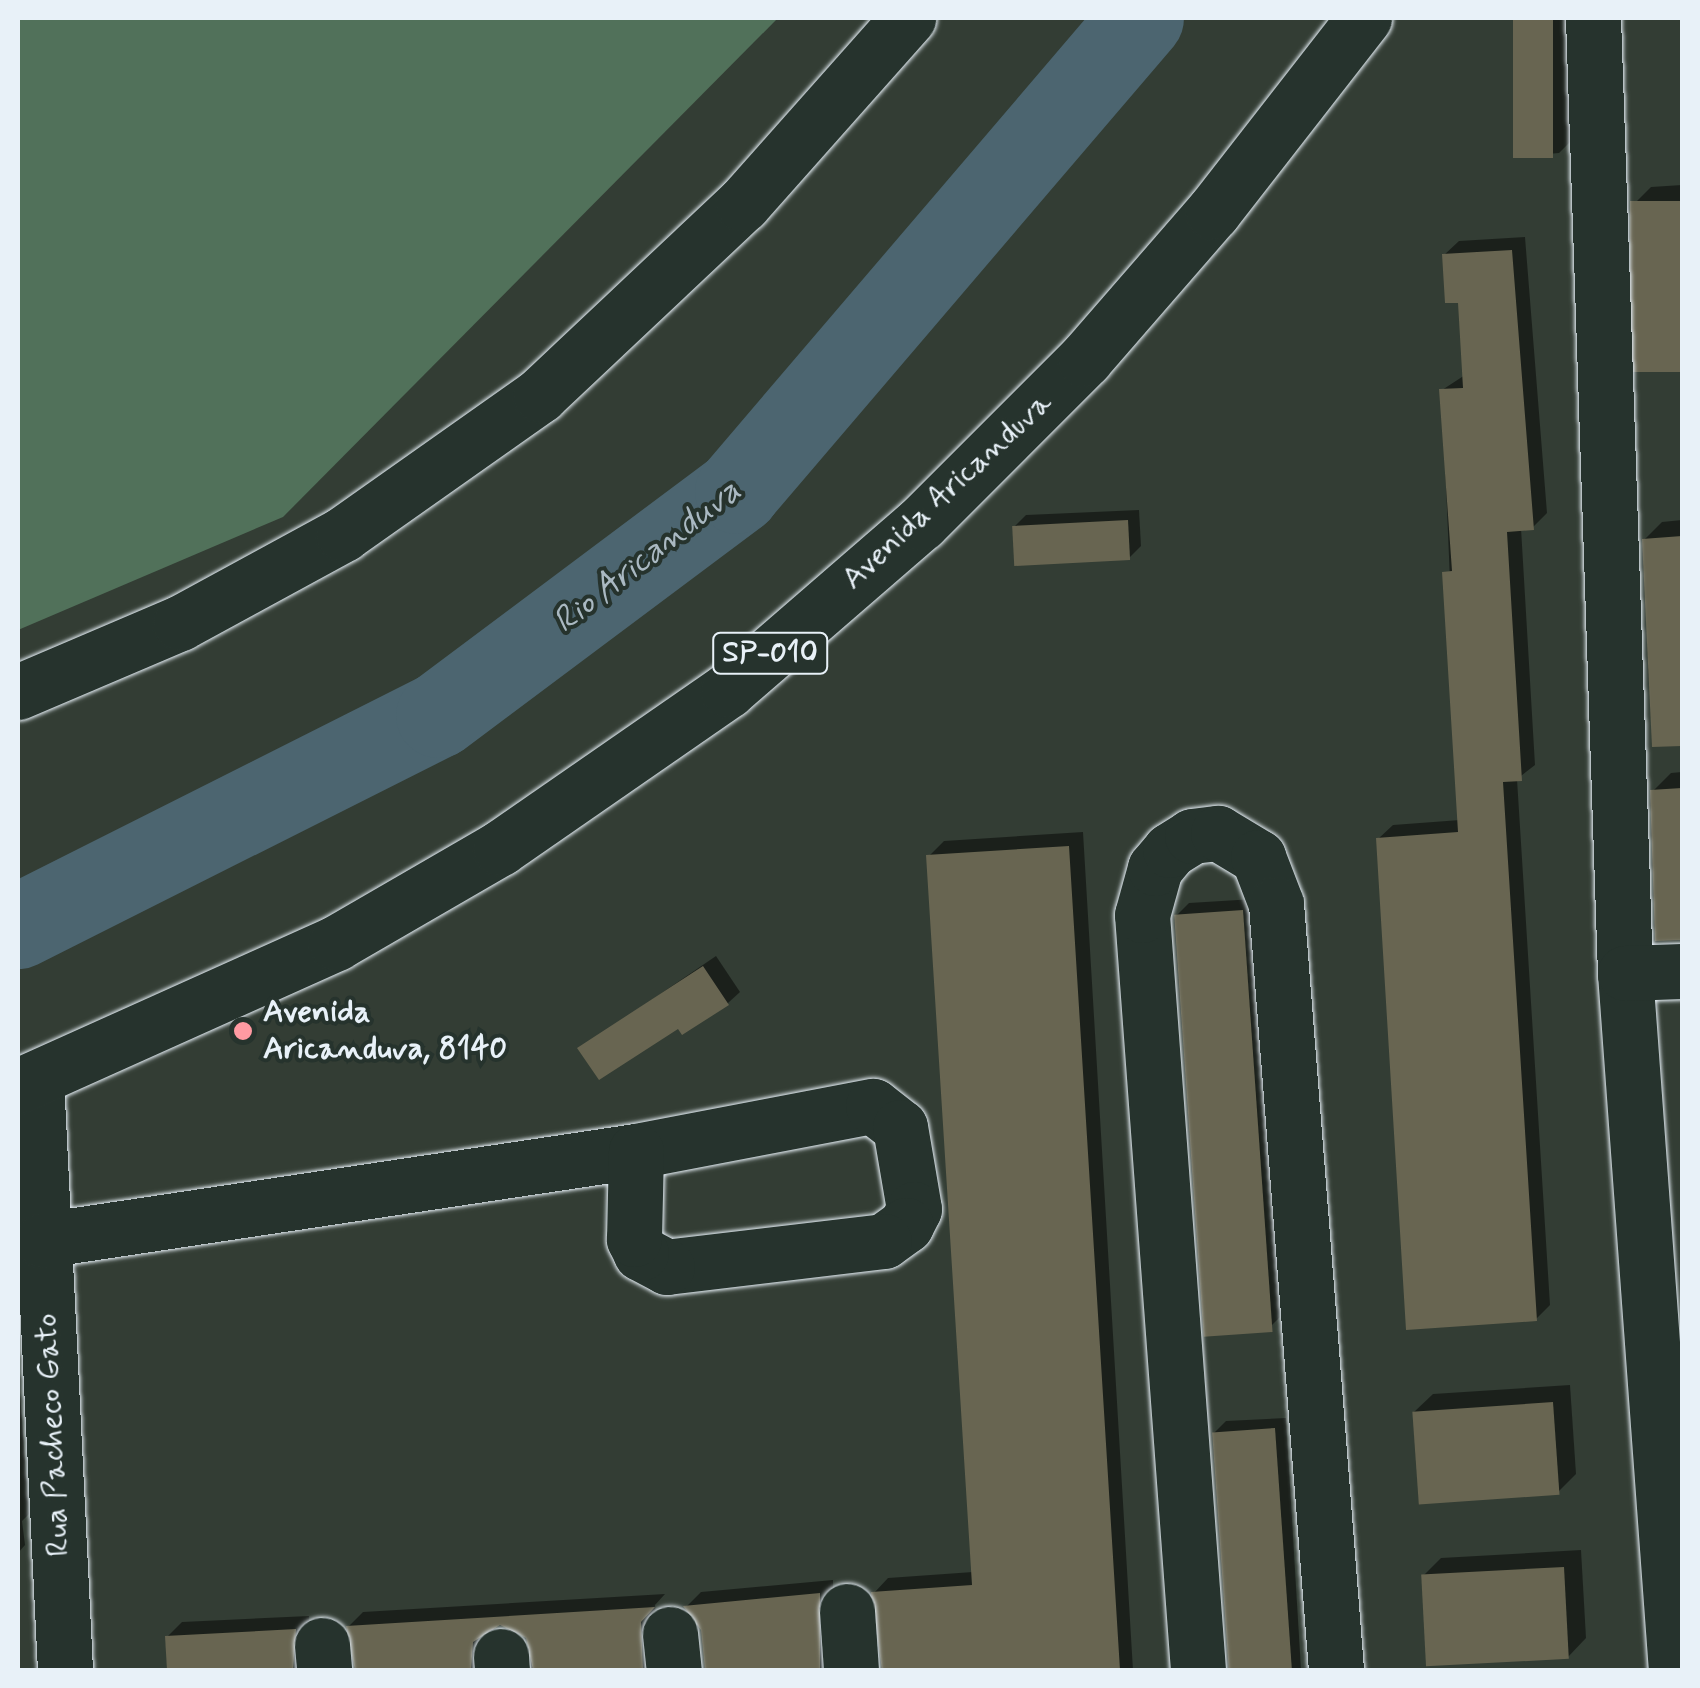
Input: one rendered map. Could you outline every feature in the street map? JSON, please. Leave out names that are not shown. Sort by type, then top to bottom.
[{"type":"main road","points":[[18,692],[180,624],[343,534],[540,395],[743,204],[908,18]]},
{"type":"main road","name":"Avenida Aricanduva","points":[[27,1083],[336,942],[500,848],[728,690],[920,522],[1085,360],[1213,212],[1364,18]]},
{"type":"main road","points":[[1593,18],[1625,974],[1676,1670]]},
{"type":"main road","points":[[1198,1670],[1142,915],[1155,868],[1170,850],[1192,836],[1218,833],[1258,857],[1276,904],[1336,1670]]},
{"type":"main road","points":[[1625,974],[1682,970]]},
{"type":"main road","name":"Rua Pacheco Gato","points":[[27,1083],[42,1240],[40,1600],[64,1670]]},
{"type":"main road","points":[[42,1240],[636,1151],[873,1106],[900,1127],[914,1209],[884,1241],[667,1268],[641,1253],[634,1239],[636,1151]]},
{"type":"main road","points":[[847,1612],[851,1670]]},
{"type":"green space","points":[[18,18],[778,18],[283,517],[18,630]]},
{"type":"building","points":[[1513,18],[1553,18],[1553,158],[1513,158]]},
{"type":"building","points":[[1630,201],[1682,201],[1682,372],[1630,372]]},
{"type":"building","points":[[1512,250],[1534,530],[1507,532],[1522,781],[1503,782],[1537,1321],[1406,1330],[1376,838],[1458,832],[1442,572],[1452,571],[1439,389],[1463,388],[1458,303],[1445,303],[1442,254]]},
{"type":"building","points":[[1128,520],[1130,560],[1014,566],[1012,526]]},
{"type":"building","points":[[1682,536],[1682,746],[1652,747],[1642,539]]},
{"type":"building","points":[[1682,788],[1682,940],[1655,941],[1650,790]]},
{"type":"building","points":[[1069,846],[1120,1670],[882,1670],[871,1592],[972,1585],[926,855]]},
{"type":"building","points":[[1243,910],[1273,1332],[1204,1337],[1174,915]]},
{"type":"building","points":[[703,966],[729,1005],[682,1035],[678,1029],[599,1080],[577,1048]]},
{"type":"building","points":[[1553,1402],[1559,1495],[1419,1505],[1412,1412]]},
{"type":"building","points":[[1275,1428],[1292,1669],[1229,1670],[1212,1432]]},
{"type":"building","points":[[1564,1567],[1569,1659],[1426,1666],[1421,1574]]},
{"type":"building","points":[[820,1593],[820,1670],[705,1670],[701,1630],[683,1606]]},
{"type":"building","points":[[655,1607],[641,1622],[643,1670],[533,1670],[526,1638],[500,1625],[473,1642],[471,1670],[355,1670],[346,1626]]},
{"type":"building","points":[[296,1629],[293,1670],[167,1670],[165,1636]]},
{"type":"waterway","name":"Rio Aricanduva","points":[[18,926],[438,715],[737,491],[1141,18]]},
{"type":"place","name":"Avenida Aricanduva, 8140","points":[[243,1031]]}]
